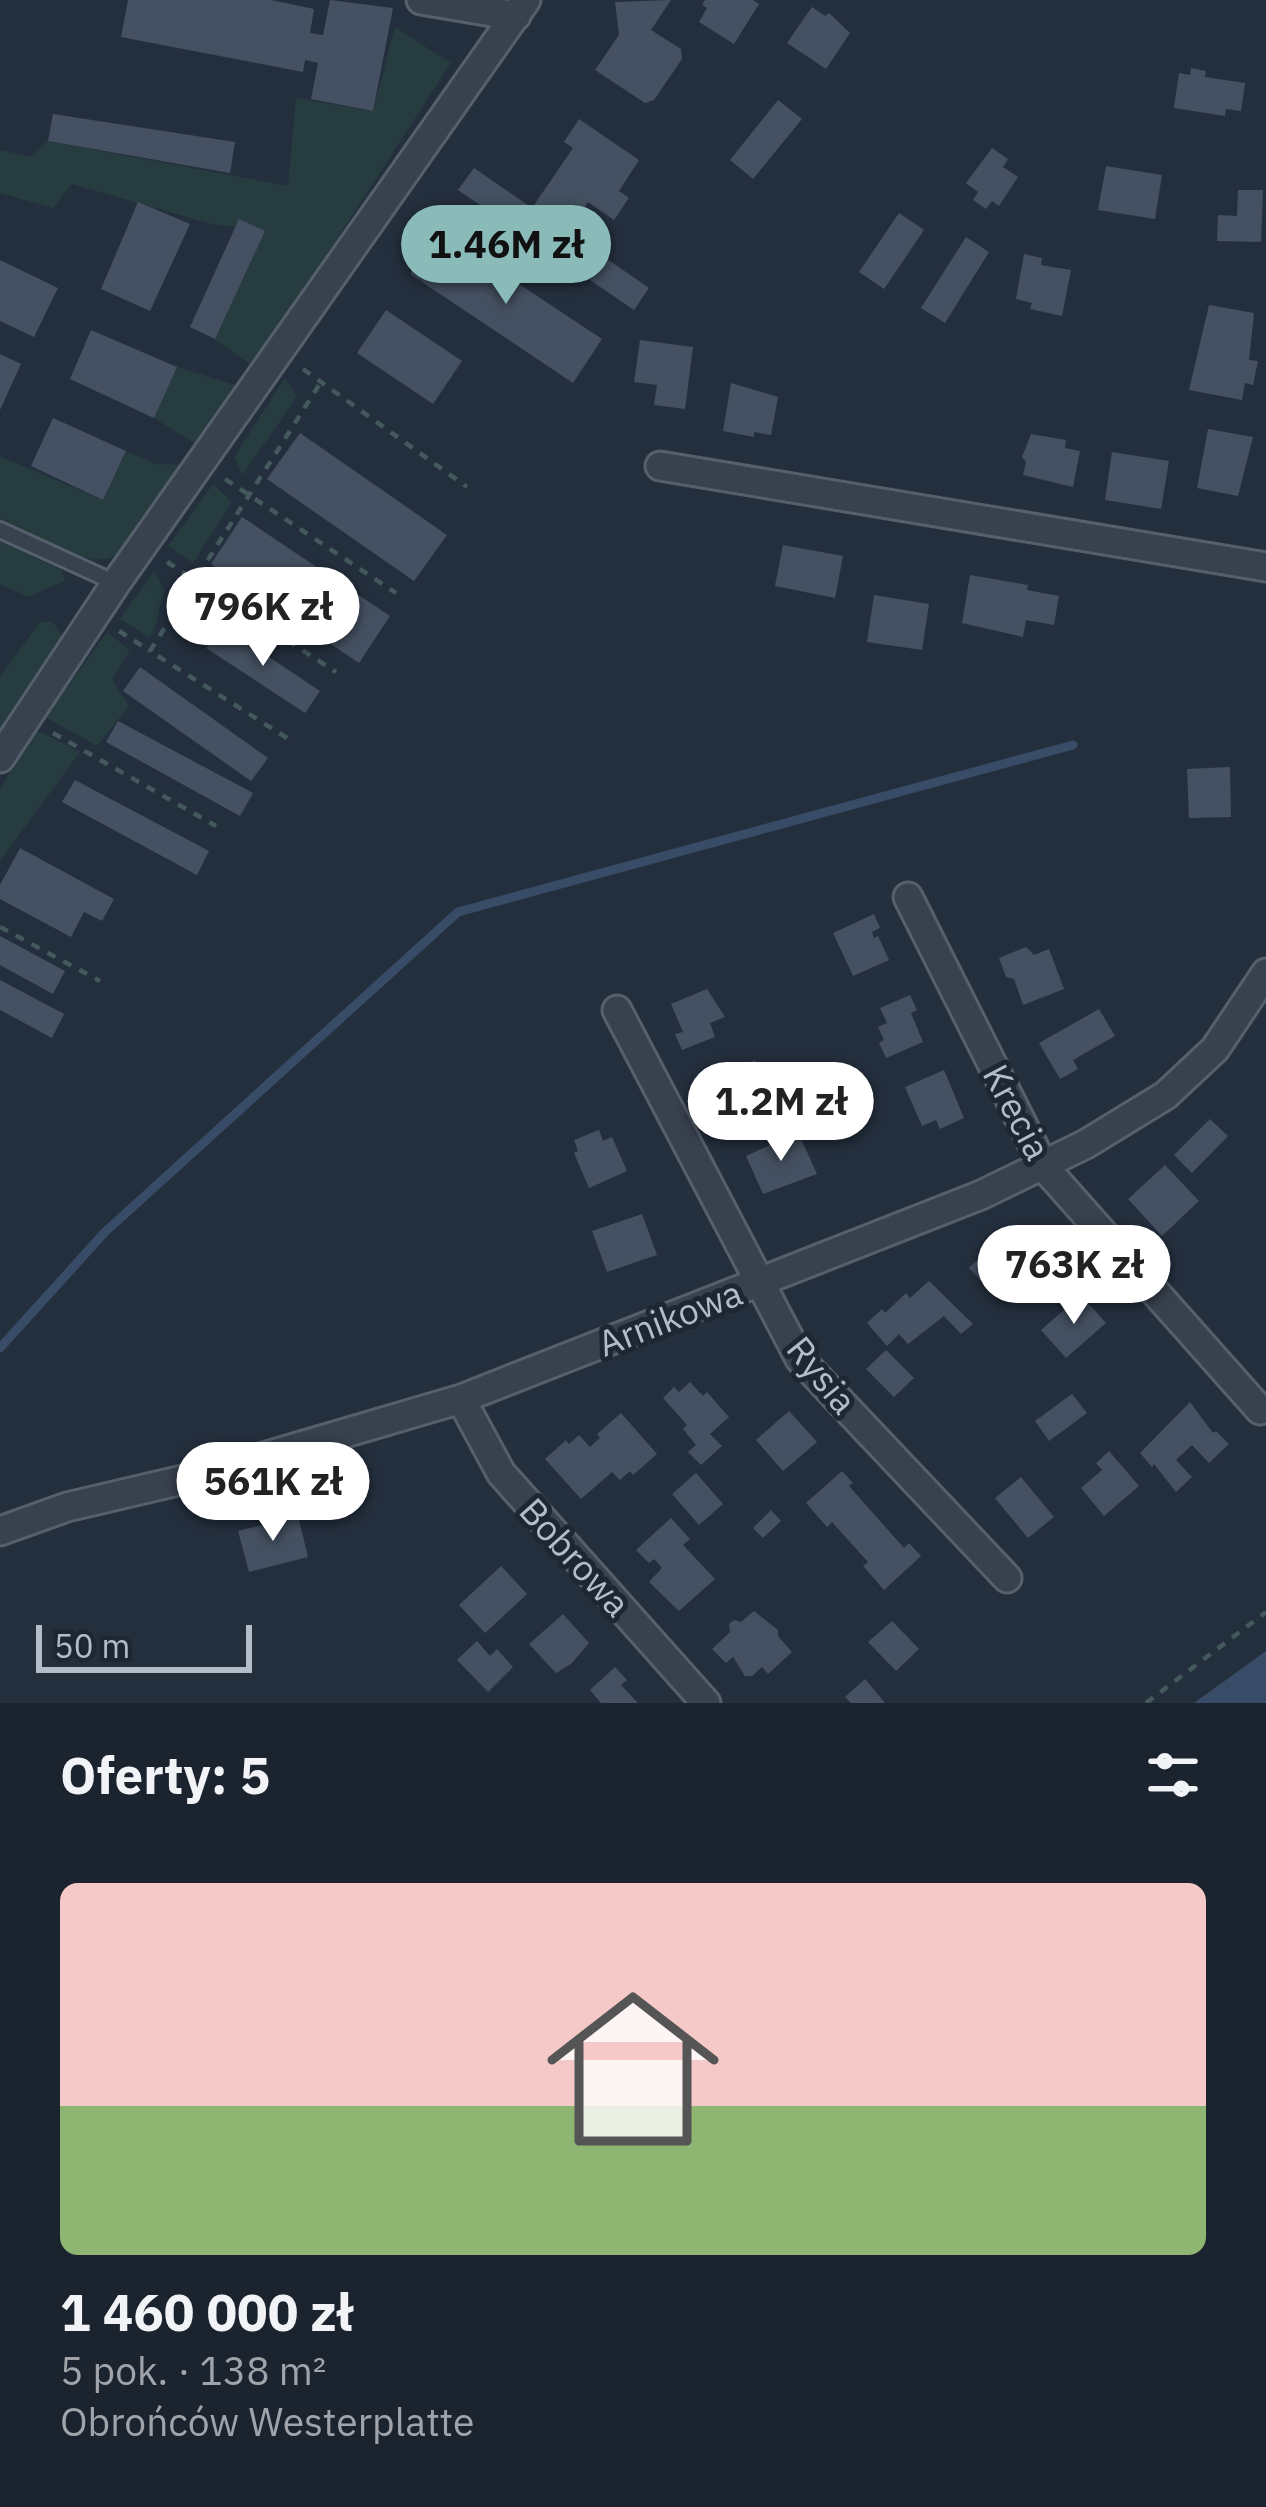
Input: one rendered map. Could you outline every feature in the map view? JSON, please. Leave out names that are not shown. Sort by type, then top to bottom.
[{"type":"street","points":[[421,0],[521,8]]},
{"type":"street","points":[[0,758],[142,545],[521,8]]},
{"type":"street","points":[[660,466],[1266,567]]},
{"type":"street","name":"Krecia","points":[[908,897],[1044,1167],[1260,1410]]},
{"type":"street","name":"Arnikowa","points":[[0,1531],[67,1507],[195,1477],[461,1399],[760,1284],[1044,1167],[1166,1095],[1215,1049],[1266,973]]},
{"type":"street","name":"Rysia","points":[[617,1010],[800,1359],[1007,1578]]},
{"type":"street","name":"Bobrowa","points":[[461,1399],[501,1474],[706,1703]]},
{"type":"lane","points":[[0,530],[116,583]]},
{"type":"path","points":[[278,352],[466,487]]},
{"type":"path","points":[[149,651],[321,382]]},
{"type":"path","points":[[200,463],[396,593]]},
{"type":"path","points":[[142,545],[336,672]]},
{"type":"path","points":[[94,615],[287,738]]},
{"type":"path","points":[[27,718],[216,826]]},
{"type":"path","points":[[0,927],[100,980]]},
{"type":"path","points":[[1146,1703],[1266,1612]]},
{"type":"green space","points":[[395,27],[451,63],[254,367],[210,336],[264,231],[207,223],[72,184],[53,208],[0,193],[0,150],[32,157],[48,141],[288,186],[296,98],[373,111]]},
{"type":"green space","points":[[177,367],[242,387],[200,447],[154,418]]},
{"type":"green space","points":[[285,378],[297,397],[242,475],[234,457]]},
{"type":"green space","points":[[126,451],[156,464],[186,465],[140,533],[118,554],[107,559],[83,556],[0,519],[0,456],[103,500]]},
{"type":"green space","points":[[213,484],[232,502],[193,563],[168,546]]},
{"type":"green space","points":[[0,541],[62,570],[65,581],[28,597],[0,584]]},
{"type":"green space","points":[[154,571],[165,590],[150,638],[120,619]]},
{"type":"green space","points":[[40,622],[53,622],[64,647],[0,741],[0,676]]},
{"type":"green space","points":[[107,632],[130,650],[112,679],[129,706],[97,746],[45,717]]},
{"type":"green space","points":[[36,730],[80,752],[0,861],[0,788]]},
{"type":"water","points":[[1266,1651],[1266,1703],[1194,1703]]},
{"type":"building","points":[[128,0],[271,0],[314,9],[310,33],[323,35],[330,0],[393,8],[373,111],[311,99],[318,63],[305,60],[303,72],[121,37]]},
{"type":"building","points":[[671,0],[651,30],[681,49],[682,59],[654,100],[645,103],[595,70],[619,35],[615,2]]},
{"type":"building","points":[[705,0],[759,4],[734,44],[699,22],[707,8],[702,5]]},
{"type":"building","points":[[812,7],[825,16],[829,13],[850,33],[826,69],[787,43]]},
{"type":"building","points":[[1191,68],[1206,71],[1205,77],[1245,83],[1241,111],[1226,109],[1225,116],[1174,108],[1179,73],[1190,75]]},
{"type":"building","points":[[778,100],[802,119],[753,179],[730,160]]},
{"type":"building","points":[[53,114],[235,142],[230,173],[48,141]]},
{"type":"building","points":[[579,119],[639,160],[619,191],[629,198],[614,220],[588,202],[585,207],[591,211],[584,222],[601,240],[594,250],[649,288],[634,310],[458,190],[474,168],[532,208],[573,148],[564,142]]},
{"type":"building","points":[[992,148],[1008,159],[1003,167],[1018,177],[999,206],[992,201],[986,209],[973,200],[978,192],[966,183]]},
{"type":"building","points":[[1106,166],[1162,175],[1155,219],[1098,210]]},
{"type":"building","points":[[1238,190],[1263,190],[1261,242],[1217,241],[1218,215],[1237,216]]},
{"type":"building","points":[[138,202],[190,224],[150,311],[101,289]]},
{"type":"building","points":[[899,213],[924,230],[884,289],[859,272]]},
{"type":"building","points":[[239,219],[265,231],[215,339],[190,327]]},
{"type":"building","points":[[439,231],[602,339],[573,383],[410,274]]},
{"type":"building","points":[[966,237],[989,252],[945,323],[921,308]]},
{"type":"building","points":[[1024,254],[1042,258],[1041,265],[1071,270],[1062,316],[1030,309],[1032,303],[1016,299]]},
{"type":"building","points":[[0,260],[58,288],[34,337],[0,321]]},
{"type":"building","points":[[1209,305],[1254,313],[1249,360],[1258,361],[1253,385],[1245,383],[1242,400],[1189,390]]},
{"type":"building","points":[[386,310],[462,361],[433,404],[357,353]]},
{"type":"building","points":[[91,330],[177,367],[154,418],[70,379]]},
{"type":"building","points":[[640,340],[693,347],[685,409],[654,405],[657,385],[634,382]]},
{"type":"building","points":[[0,354],[21,364],[0,410]]},
{"type":"building","points":[[731,383],[778,397],[771,435],[723,431]]},
{"type":"building","points":[[53,418],[126,451],[103,500],[31,466]]},
{"type":"building","points":[[1208,429],[1253,437],[1238,496],[1197,488]]},
{"type":"building","points":[[300,433],[447,535],[414,581],[267,479]]},
{"type":"building","points":[[1031,434],[1066,440],[1065,448],[1080,451],[1073,487],[1023,475],[1026,462],[1022,457]]},
{"type":"building","points":[[1112,452],[1169,461],[1161,509],[1105,500]]},
{"type":"building","points":[[242,517],[390,616],[359,663],[211,564]]},
{"type":"building","points":[[783,545],[843,556],[835,598],[775,586]]},
{"type":"building","points":[[970,575],[1059,596],[1054,625],[1026,620],[1023,637],[962,623]]},
{"type":"building","points":[[874,595],[929,604],[922,650],[867,642]]},
{"type":"building","points":[[221,625],[320,691],[305,713],[206,648]]},
{"type":"building","points":[[140,667],[268,758],[251,781],[123,691]]},
{"type":"building","points":[[118,721],[253,793],[240,816],[106,742]]},
{"type":"building","points":[[1230,767],[1231,817],[1189,818],[1187,769]]},
{"type":"building","points":[[75,780],[209,851],[197,875],[62,802]]},
{"type":"building","points":[[20,848],[114,899],[102,921],[84,912],[71,937],[0,899],[0,885]]},
{"type":"building","points":[[874,914],[880,928],[872,932],[889,960],[853,976],[833,933]]},
{"type":"building","points":[[0,936],[65,971],[53,994],[0,965]]},
{"type":"building","points":[[1026,947],[1034,955],[1049,949],[1064,989],[1023,1005],[1014,979],[1006,977],[999,958]]},
{"type":"building","points":[[0,980],[64,1014],[52,1038],[0,1010]]},
{"type":"building","points":[[707,989],[725,1017],[710,1023],[715,1037],[682,1050],[675,1034],[683,1032],[671,1004]]},
{"type":"building","points":[[910,995],[917,1010],[911,1013],[923,1042],[886,1058],[878,1027],[887,1023],[880,1008]]},
{"type":"building","points":[[1099,1009],[1115,1036],[1073,1060],[1078,1069],[1060,1079],[1039,1043]]},
{"type":"building","points":[[755,1060],[773,1105],[722,1126],[717,1115],[711,1118],[694,1079],[725,1065],[728,1072]]},
{"type":"building","points":[[944,1070],[964,1118],[940,1129],[936,1120],[922,1126],[905,1087]]},
{"type":"building","points":[[1210,1119],[1228,1136],[1192,1173],[1174,1155]]},
{"type":"building","points":[[599,1130],[603,1141],[612,1137],[627,1171],[589,1188],[574,1153],[578,1151],[574,1140]]},
{"type":"building","points":[[798,1132],[817,1174],[763,1194],[746,1156]]},
{"type":"building","points":[[1165,1165],[1199,1201],[1162,1236],[1128,1199]]},
{"type":"building","points":[[642,1214],[657,1255],[607,1272],[592,1231]]},
{"type":"building","points":[[1011,1243],[1028,1261],[993,1294],[969,1268],[986,1251],[992,1256]]},
{"type":"building","points":[[929,1281],[973,1324],[961,1334],[944,1316],[908,1344],[899,1334],[887,1346],[867,1323]]},
{"type":"building","points":[[1081,1295],[1106,1323],[1066,1358],[1041,1330]]},
{"type":"building","points":[[886,1350],[914,1378],[894,1397],[866,1369]]},
{"type":"building","points":[[690,1382],[703,1396],[707,1392],[729,1417],[710,1434],[722,1446],[701,1465],[688,1452],[696,1445],[683,1429],[687,1425],[663,1398],[674,1387],[679,1392]]},
{"type":"building","points":[[1072,1394],[1087,1413],[1049,1441],[1035,1421]]},
{"type":"building","points":[[1190,1402],[1213,1433],[1229,1444],[1209,1463],[1192,1445],[1176,1460],[1192,1477],[1176,1492],[1140,1453]]},
{"type":"building","points":[[789,1411],[817,1442],[783,1471],[756,1440]]},
{"type":"building","points":[[621,1413],[657,1454],[633,1475],[630,1471],[620,1480],[612,1472],[581,1499],[545,1459],[579,1435],[590,1447]]},
{"type":"building","points":[[1109,1451],[1139,1486],[1104,1516],[1081,1488],[1102,1470],[1096,1463]]},
{"type":"building","points":[[842,1471],[853,1483],[849,1486],[904,1548],[909,1543],[921,1556],[884,1590],[863,1566],[868,1562],[832,1522],[827,1527],[806,1503]]},
{"type":"building","points":[[696,1473],[723,1504],[699,1525],[672,1494]]},
{"type":"building","points":[[1021,1477],[1054,1517],[1028,1538],[995,1498]]},
{"type":"building","points":[[771,1510],[781,1521],[763,1538],[753,1528]]},
{"type":"building","points":[[298,1516],[308,1557],[249,1572],[238,1531]]},
{"type":"building","points":[[671,1518],[690,1539],[683,1545],[715,1579],[679,1611],[649,1582],[662,1568],[636,1550]]},
{"type":"building","points":[[501,1566],[527,1594],[485,1633],[459,1605]]},
{"type":"building","points":[[754,1611],[778,1630],[792,1652],[768,1674],[762,1667],[745,1676],[733,1657],[726,1663],[712,1649],[730,1632],[729,1624],[741,1622]]},
{"type":"building","points":[[563,1614],[589,1643],[556,1673],[529,1644]]},
{"type":"building","points":[[892,1621],[919,1649],[896,1671],[868,1642]]},
{"type":"building","points":[[477,1641],[490,1656],[497,1649],[513,1667],[488,1692],[457,1660]]},
{"type":"building","points":[[615,1667],[627,1680],[621,1685],[638,1703],[601,1703],[590,1690]]},
{"type":"building","points":[[865,1679],[885,1703],[851,1703],[845,1697]]},
{"type":"waterway","points":[[0,1348],[105,1232],[458,912],[1073,745]]}]
